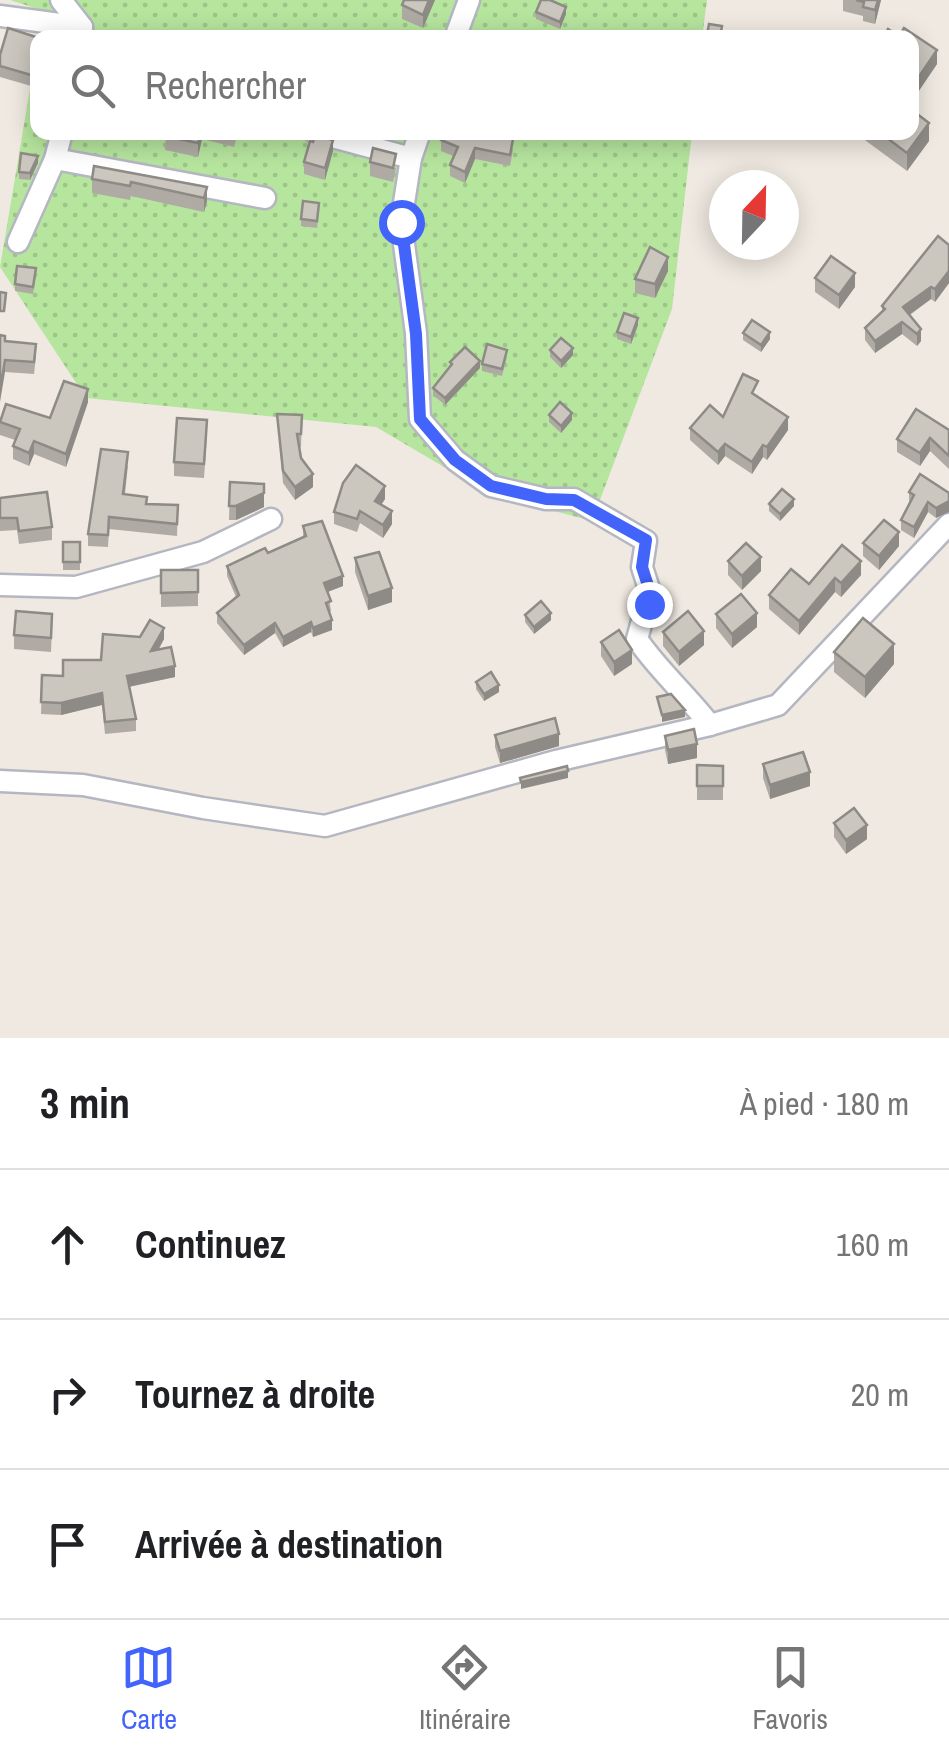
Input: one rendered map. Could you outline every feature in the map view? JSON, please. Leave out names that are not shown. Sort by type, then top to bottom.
[{"type":"street","points":[[61,0],[80,30]]},
{"type":"street","points":[[458,30],[469,0]]},
{"type":"street","points":[[0,16],[71,30]]},
{"type":"street","points":[[18,242],[56,159],[60,140]]},
{"type":"street","points":[[344,140],[411,158]]},
{"type":"street","points":[[417,140],[401,222],[416,334],[420,419],[455,460],[491,486],[546,499],[574,500],[646,540],[642,567],[650,592],[637,639],[710,725]]},
{"type":"street","points":[[56,159],[265,198]]},
{"type":"street","points":[[0,585],[76,587],[203,552],[271,519]]},
{"type":"street","points":[[0,781],[84,786],[325,826],[556,761],[710,725],[778,706],[949,524]]},
{"type":"green space","points":[[10,0],[707,0],[703,30],[40,30],[44,11]]},
{"type":"green space","points":[[30,89],[30,140],[691,140],[672,309],[592,521],[490,494],[376,427],[86,398],[0,267]]},
{"type":"building","points":[[404,0],[429,0],[423,15],[402,5]]},
{"type":"building","points":[[541,0],[566,7],[560,22],[536,12]]},
{"type":"building","points":[[856,0],[878,0],[875,10]]},
{"type":"building","points":[[709,24],[722,26],[721,30],[708,30]]},
{"type":"building","points":[[8,28],[30,35],[30,75],[0,66]]},
{"type":"building","points":[[919,38],[937,50],[919,77]]},
{"type":"building","points":[[919,115],[929,123],[919,137]]},
{"type":"building","points":[[333,140],[325,168],[304,162],[310,141]]},
{"type":"building","points":[[441,140],[513,140],[510,155],[475,148],[465,172],[450,165],[458,147]]},
{"type":"building","points":[[890,140],[917,140],[907,153]]},
{"type":"building","points":[[373,148],[396,154],[393,168],[370,162]]},
{"type":"building","points":[[21,153],[38,156],[30,173],[19,172]]},
{"type":"building","points":[[94,166],[207,187],[204,198],[131,182],[130,186],[92,179]]},
{"type":"building","points":[[303,201],[319,203],[317,221],[301,219]]},
{"type":"building","points":[[938,236],[949,245],[949,271],[935,289],[931,287],[903,307],[921,329],[917,334],[902,322],[875,341],[865,328],[885,309],[882,306]]},
{"type":"building","points":[[650,247],[668,257],[655,284],[635,279]]},
{"type":"building","points":[[831,256],[855,273],[839,295],[815,278]]},
{"type":"building","points":[[17,266],[36,268],[33,287],[15,284]]},
{"type":"building","points":[[0,292],[6,293],[4,311],[0,311]]},
{"type":"building","points":[[624,313],[638,318],[631,337],[617,332]]},
{"type":"building","points":[[752,320],[770,332],[761,345],[743,333]]},
{"type":"building","points":[[0,335],[5,336],[5,341],[36,344],[34,362],[5,360],[0,390]]},
{"type":"building","points":[[561,338],[573,348],[561,361],[550,350]]},
{"type":"building","points":[[487,344],[507,350],[502,369],[482,364]]},
{"type":"building","points":[[465,347],[480,361],[445,398],[433,388]]},
{"type":"building","points":[[743,374],[758,381],[752,393],[788,417],[752,462],[725,444],[718,452],[690,428],[710,405],[723,417]]},
{"type":"building","points":[[64,381],[88,389],[66,454],[34,441],[29,453],[13,446],[20,429],[0,422],[6,404],[50,418]]},
{"type":"building","points":[[560,402],[572,413],[561,426],[549,415]]},
{"type":"building","points":[[916,409],[949,430],[949,456],[930,438],[920,453],[897,439]]},
{"type":"building","points":[[277,414],[302,415],[301,434],[297,434],[301,458],[313,474],[295,487],[283,471]]},
{"type":"building","points":[[177,418],[207,420],[204,464],[174,462]]},
{"type":"building","points":[[101,449],[128,452],[123,494],[147,497],[146,504],[178,505],[177,524],[109,517],[108,535],[88,534]]},
{"type":"building","points":[[356,465],[385,486],[375,501],[392,511],[383,525],[360,511],[357,519],[334,512],[343,483]]},
{"type":"building","points":[[920,474],[949,493],[949,501],[936,508],[928,502],[914,527],[901,520],[914,495],[909,492]]},
{"type":"building","points":[[230,482],[264,484],[264,493],[229,506]]},
{"type":"building","points":[[782,489],[794,499],[780,514],[769,504]]},
{"type":"building","points":[[47,492],[52,527],[19,531],[17,518],[0,518],[0,498]]},
{"type":"building","points":[[884,520],[899,532],[879,556],[863,543]]},
{"type":"building","points":[[322,521],[343,576],[324,583],[331,601],[326,603],[332,620],[313,628],[311,622],[283,637],[275,623],[244,645],[217,613],[239,595],[227,566],[265,548],[268,553],[306,536],[303,526]]},
{"type":"building","points":[[63,542],[80,542],[80,562],[63,562]]},
{"type":"building","points":[[746,543],[761,557],[742,576],[728,561]]},
{"type":"building","points":[[842,545],[861,561],[841,583],[835,578],[799,621],[769,595],[791,569],[809,584]]},
{"type":"building","points":[[379,552],[392,588],[368,596],[355,558]]},
{"type":"building","points":[[161,570],[198,570],[198,592],[161,593]]},
{"type":"building","points":[[741,594],[757,613],[732,634],[716,614]]},
{"type":"building","points":[[541,601],[551,613],[534,627],[525,615]]},
{"type":"building","points":[[16,611],[52,614],[51,638],[14,635]]},
{"type":"building","points":[[688,611],[704,631],[679,652],[663,632]]},
{"type":"building","points":[[863,618],[894,644],[865,677],[834,652]]},
{"type":"building","points":[[150,620],[164,628],[151,651],[171,647],[175,666],[127,676],[136,719],[105,722],[102,693],[61,703],[41,702],[42,675],[63,676],[63,660],[101,660],[103,634],[140,637]]},
{"type":"building","points":[[619,630],[632,650],[614,662],[601,642]]},
{"type":"building","points":[[491,672],[499,685],[484,694],[476,682]]},
{"type":"building","points":[[671,694],[685,710],[662,715],[657,697]]},
{"type":"building","points":[[555,718],[559,734],[500,751],[495,735]]},
{"type":"building","points":[[694,729],[697,744],[668,750],[665,736]]},
{"type":"building","points":[[803,752],[810,772],[770,785],[763,764]]},
{"type":"building","points":[[697,765],[723,766],[723,786],[697,786]]},
{"type":"building","points":[[567,766],[568,771],[521,782],[520,778]]},
{"type":"building","points":[[854,808],[867,825],[846,840],[834,823]]},
{"type":"route","points":[[401,222],[416,334],[420,419],[455,460],[491,486],[546,499],[574,500],[646,540],[642,567],[650,592],[649,604]]}]
